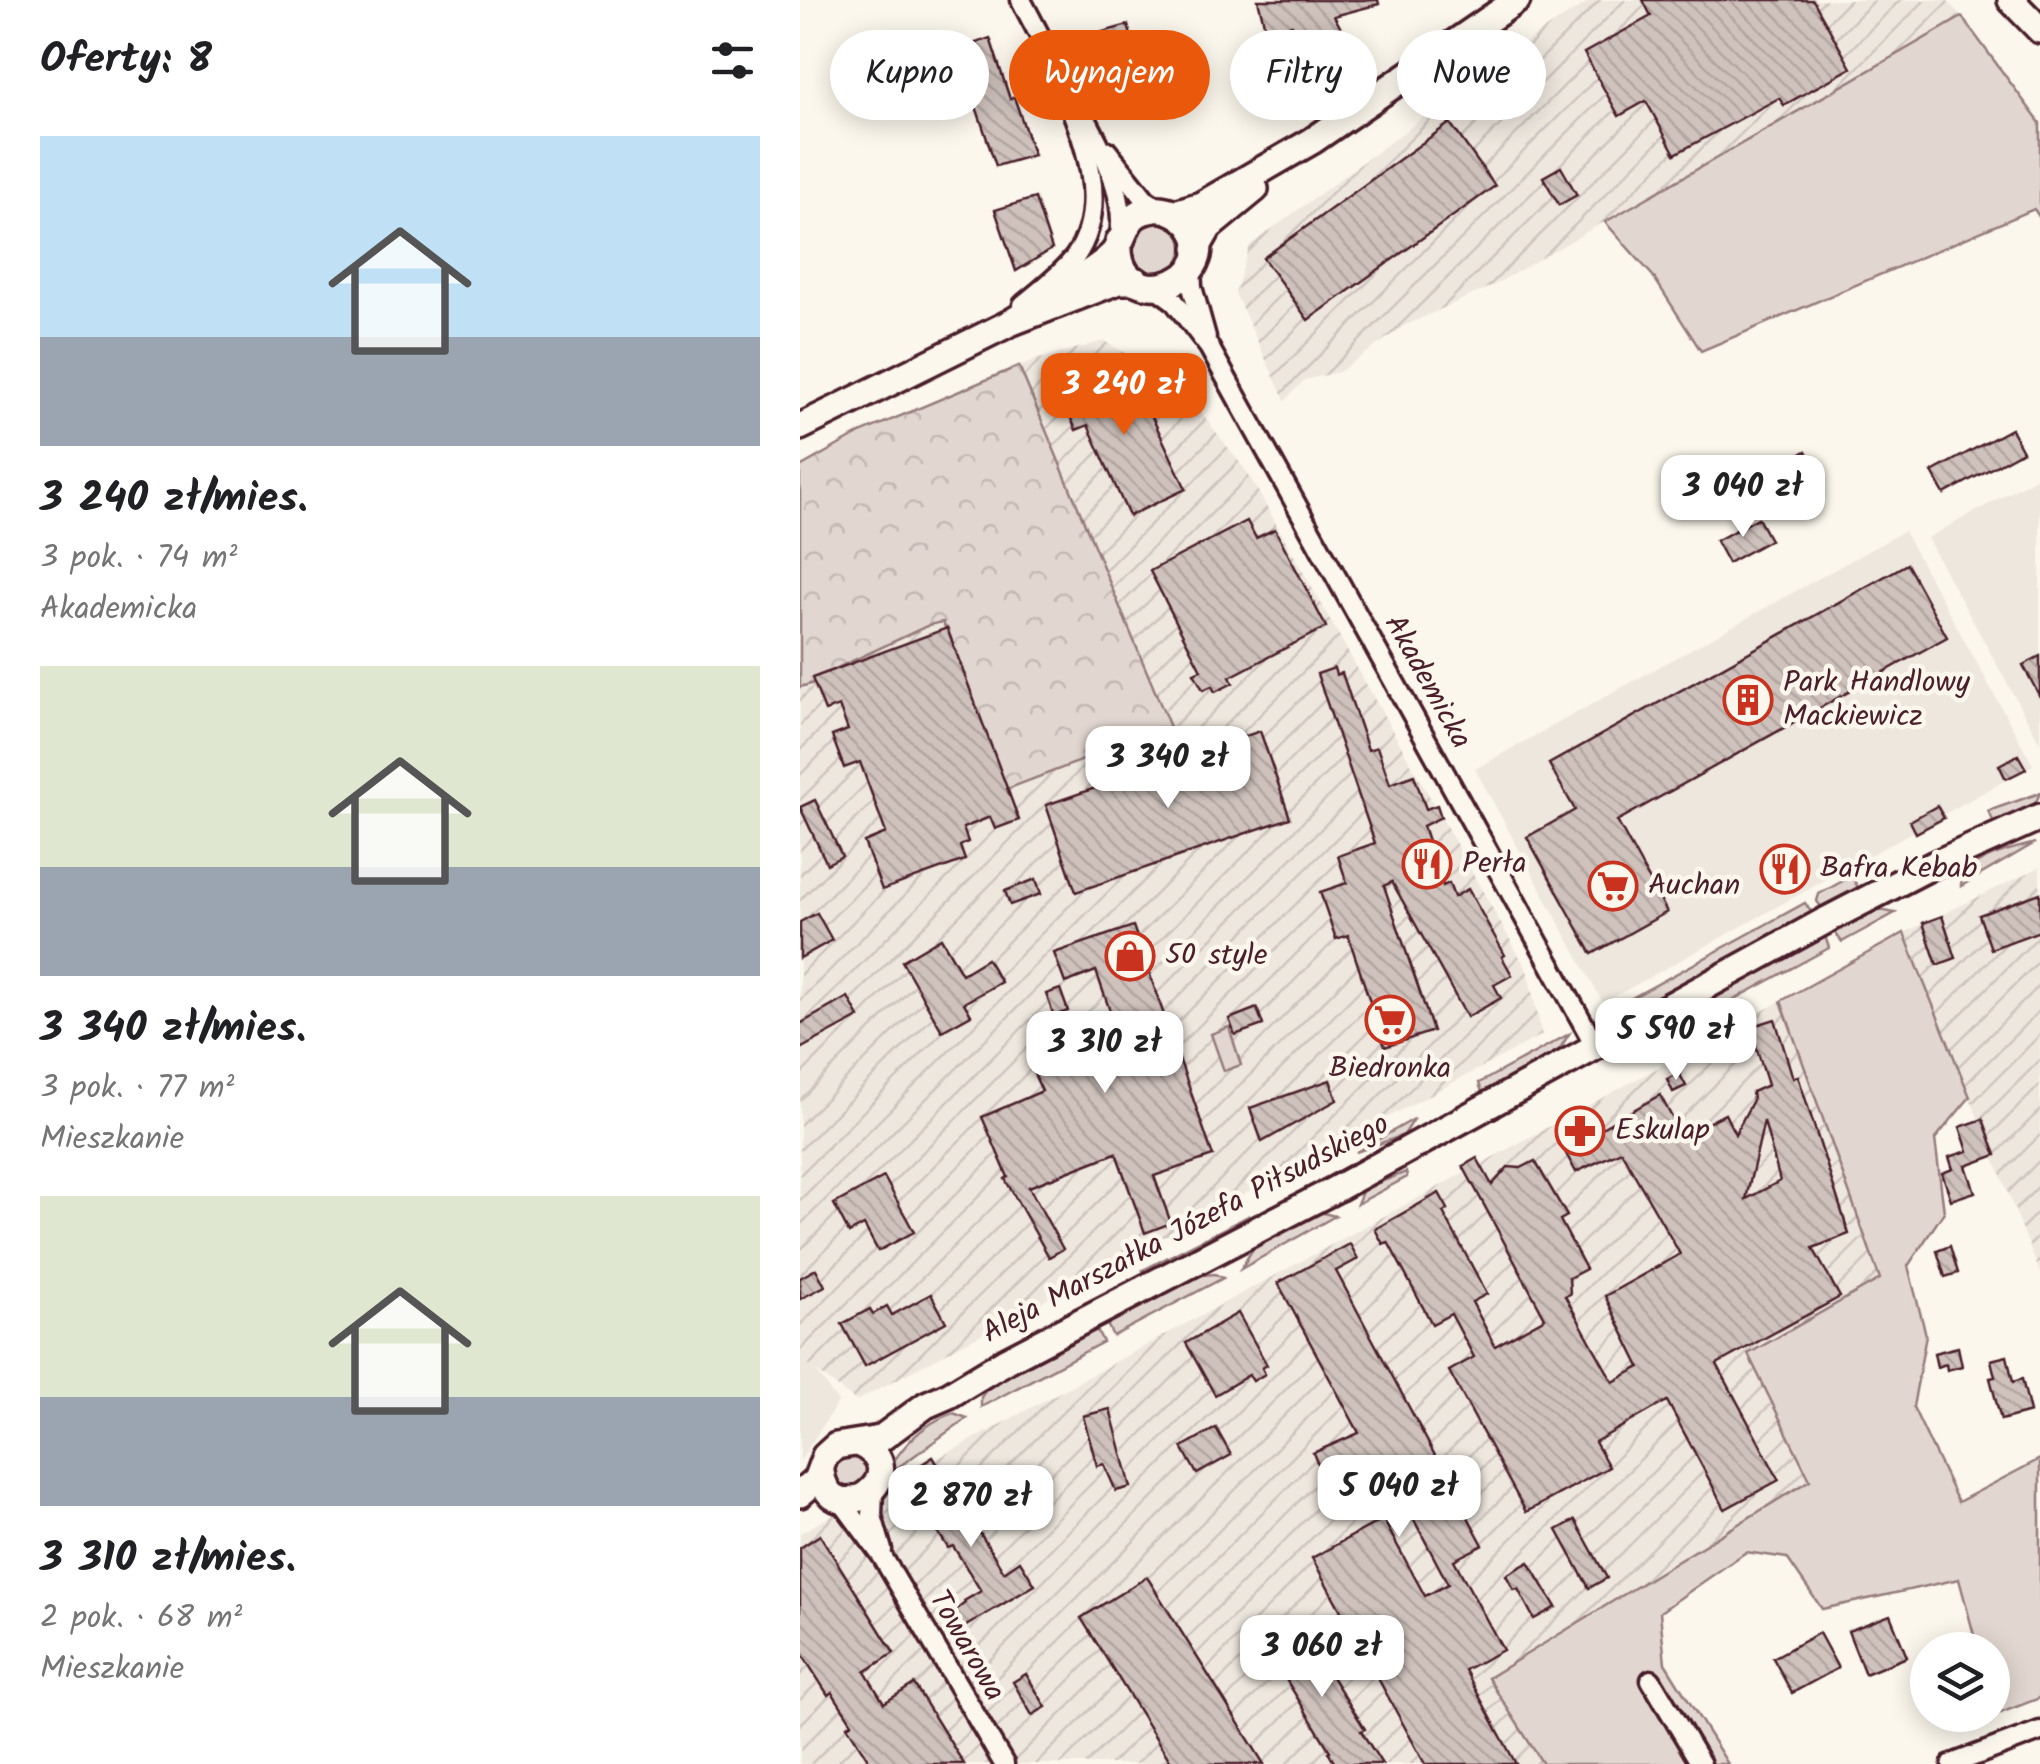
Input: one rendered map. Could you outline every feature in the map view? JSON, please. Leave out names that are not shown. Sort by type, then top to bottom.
[{"type":"street","points":[[1021,0],[1037,30]]},
{"type":"street","points":[[1002,328],[1107,259],[1134,218],[1146,210],[1197,208],[1312,141],[1516,0]]},
{"type":"street","points":[[2011,0],[2040,30]]},
{"type":"street","points":[[1002,328],[1068,265],[1084,242],[1092,219],[1094,197],[1086,154],[1073,120]]},
{"type":"street","points":[[1086,120],[1098,142],[1146,200],[1190,226],[1194,259]]},
{"type":"street","points":[[800,427],[1002,328],[1118,281],[1174,283],[1194,259],[1209,227],[1312,141]]},
{"type":"street","points":[[1098,142],[1122,218],[1123,266],[1146,284]]},
{"type":"street","name":"Akademicka","points":[[1194,259],[1192,287],[1209,347]]},
{"type":"street","name":"Akademicka","points":[[1146,284],[1173,300],[1209,347],[1595,1045]]},
{"type":"street","name":"Aleja Marszałka Józefa Piłsudskiego","points":[[800,1494],[821,1472],[825,1456],[836,1446],[880,1438],[926,1405],[1008,1360],[1334,1190],[1894,885],[2040,818]]},
{"type":"street","name":"Aleja Marszałka Józefa Piłsudskiego","points":[[876,1480],[894,1448],[935,1414],[950,1395]]},
{"type":"street","points":[[800,1510],[838,1498],[861,1499],[876,1480],[872,1451],[858,1443]]},
{"type":"street","points":[[821,1472],[824,1486],[838,1498]]},
{"type":"street","name":"Towarowa","points":[[876,1480],[872,1516],[882,1556]]},
{"type":"street","name":"Towarowa","points":[[838,1498],[882,1556],[1004,1764]]},
{"type":"street","points":[[1651,1680],[1702,1764]]},
{"type":"street","points":[[1952,1764],[2040,1731]]},
{"type":"shaded area","points":[[1591,0],[1947,0],[1962,17],[1494,285],[1404,326],[1339,372],[1304,380],[1285,401],[1235,293],[1250,245],[1420,120],[1546,120],[1544,30]]},
{"type":"shaded area","points":[[1104,341],[1179,384],[1247,472],[1527,970],[1542,1035],[856,1401],[800,1359],[800,467],[1035,360]]},
{"type":"shaded area","points":[[2040,476],[2040,743],[1927,538]]},
{"type":"shaded area","points":[[1904,531],[2033,765],[1603,1003],[1475,769]]},
{"type":"shaded area","points":[[2040,867],[2040,1273],[1904,933]]},
{"type":"shaded area","points":[[1781,1001],[1880,1280],[1749,1354],[1810,1479],[1488,1677],[1542,1764],[800,1764],[800,1533]]},
{"type":"shaded area","points":[[800,1356],[808,1359],[838,1402],[800,1461]]},
{"type":"green space","points":[[1962,17],[2040,123],[2040,218],[2034,209],[1701,351],[1653,276],[1605,222]]},
{"type":"green space","points":[[1157,223],[1174,231],[1182,248],[1174,265],[1157,273],[1140,265],[1132,248],[1140,231]]},
{"type":"green space","points":[[1019,366],[1170,727],[1007,789],[943,622],[929,625],[800,687],[800,467],[860,433]]},
{"type":"green space","points":[[2040,793],[2035,804],[1994,822],[1988,811]]},
{"type":"green space","points":[[2035,843],[1961,886],[1965,875],[1981,861]]},
{"type":"green space","points":[[1852,876],[1858,888],[1821,907],[1817,901],[1819,894]]},
{"type":"green space","points":[[1805,903],[1812,913],[1623,1015],[1601,1015]]},
{"type":"green space","points":[[1875,909],[1895,913],[1842,942],[1834,931]]},
{"type":"green space","points":[[1904,933],[1970,1097],[1935,1139],[1944,1212],[1908,1266],[1926,1335],[1913,1407],[1958,1502],[2040,1459],[2040,1698],[2010,1709],[2010,1632],[1973,1632],[1959,1579],[1822,1609],[1787,1558],[1746,1552],[1660,1612],[1665,1663],[1728,1764],[1543,1764],[1488,1678],[1810,1480],[1748,1354],[1880,1279],[1781,1001]]},
{"type":"green space","points":[[1825,936],[1829,948],[1698,1019],[1705,1001]]},
{"type":"green space","points":[[1670,1022],[1682,1028],[1645,1048],[1651,1031]]},
{"type":"green space","points":[[1229,1027],[1241,1065],[1224,1071],[1211,1034]]},
{"type":"green space","points":[[1569,1034],[1559,1050],[1482,1092],[1479,1083]]},
{"type":"green space","points":[[1414,1119],[1404,1135],[1356,1152]]},
{"type":"green space","points":[[1406,1172],[1407,1177],[1357,1204],[1363,1189]]},
{"type":"green space","points":[[1319,1212],[1335,1216],[1241,1269],[1252,1250]]},
{"type":"green space","points":[[1250,1215],[1241,1224],[1147,1274],[1143,1270]]},
{"type":"green space","points":[[1202,1275],[1223,1278],[1113,1336],[1107,1324]]},
{"type":"green space","points":[[1097,1330],[1103,1342],[981,1407],[981,1397],[990,1385]]},
{"type":"green space","points":[[953,1413],[967,1418],[896,1469],[881,1507],[886,1477],[902,1450],[926,1427]]},
{"type":"green space","points":[[850,1454],[862,1459],[867,1471],[862,1483],[850,1488],[838,1483],[833,1471],[838,1459]]},
{"type":"building","points":[[1258,0],[1378,0],[1379,4],[1334,16],[1342,30],[1293,30],[1292,25],[1266,30]]},
{"type":"building","points":[[1643,0],[1813,0],[1851,68],[1784,105],[1779,98],[1675,154],[1646,101],[1619,116],[1584,53],[1651,16]]},
{"type":"building","points":[[989,38],[1009,96],[1009,120],[1022,120],[1034,155],[996,166],[981,120],[989,120]]},
{"type":"building","points":[[1450,123],[1495,186],[1308,320],[1263,258]]},
{"type":"building","points":[[1561,167],[1577,195],[1559,205],[1543,177]]},
{"type":"building","points":[[1035,198],[1052,249],[1016,271],[995,210]]},
{"type":"building","points":[[1119,362],[1136,404],[1144,400],[1186,489],[1129,516],[1088,425],[1076,430],[1059,391]]},
{"type":"building","points":[[2011,429],[2023,451],[1944,494],[1932,472]]},
{"type":"building","points":[[1806,451],[1823,483],[1795,498],[1778,467]]},
{"type":"building","points":[[1758,518],[1770,540],[1728,563],[1716,541]]},
{"type":"building","points":[[1247,521],[1256,538],[1275,529],[1326,627],[1230,677],[1233,683],[1215,692],[1212,686],[1203,690],[1194,673],[1201,670],[1150,571]]},
{"type":"building","name":"Park Handlowy Mackiewicz","points":[[1907,564],[1947,637],[1617,821],[1667,912],[1592,954],[1527,837],[1575,810],[1549,764]]},
{"type":"building","points":[[947,628],[1019,820],[995,829],[990,817],[963,828],[968,842],[960,846],[965,860],[882,890],[864,842],[886,833],[860,762],[844,768],[832,736],[848,730],[839,706],[825,711],[812,678]]},
{"type":"building","points":[[2040,656],[2040,697],[2023,665]]},
{"type":"building","points":[[1334,668],[1336,675],[1342,673],[1368,750],[1377,747],[1390,784],[1414,775],[1426,809],[1437,805],[1441,817],[1423,826],[1443,886],[1449,883],[1454,897],[1468,889],[1512,975],[1494,985],[1501,998],[1467,1017],[1392,882],[1384,886],[1433,1031],[1385,1047],[1348,935],[1336,939],[1320,892],[1347,883],[1338,856],[1375,843],[1317,674]]},
{"type":"building","points":[[1260,731],[1290,818],[1076,892],[1046,805]]},
{"type":"building","points":[[2018,755],[2026,769],[2006,779],[1999,765]]},
{"type":"building","points":[[815,800],[842,856],[827,864],[800,807]]},
{"type":"building","points":[[1937,806],[1944,818],[1916,833],[1910,821]]},
{"type":"building","points":[[1036,879],[1041,894],[1010,905],[1005,891]]},
{"type":"building","points":[[2040,893],[2040,931],[1991,949],[1979,915]]},
{"type":"building","points":[[817,913],[832,940],[800,958],[800,922]]},
{"type":"building","points":[[1942,916],[1956,958],[1937,965],[1923,923]]},
{"type":"building","points":[[1133,926],[1213,1156],[1154,1176],[1171,1223],[1145,1233],[1116,1153],[1029,1187],[1063,1249],[1049,1257],[1005,1179],[1008,1177],[982,1117],[1042,1091],[1034,1074],[1045,1070],[1036,1049],[1051,1042],[1061,1063],[1119,1037],[1096,971],[1065,983],[1054,953]]},
{"type":"building","points":[[941,938],[962,974],[987,959],[1001,982],[964,1003],[971,1015],[942,1031],[902,961]]},
{"type":"building","points":[[1060,989],[1068,1011],[1054,1016],[1046,994]]},
{"type":"building","points":[[848,997],[859,1017],[800,1049],[800,1024]]},
{"type":"building","points":[[1257,1008],[1263,1025],[1235,1035],[1229,1019]]},
{"type":"building","points":[[1775,1019],[1793,1078],[1798,1076],[1849,1234],[1813,1248],[1840,1297],[1717,1364],[1779,1480],[1725,1509],[1667,1401],[1595,1442],[1609,1467],[1526,1512],[1449,1371],[1474,1357],[1451,1314],[1432,1324],[1388,1242],[1383,1244],[1375,1229],[1439,1193],[1448,1209],[1443,1212],[1487,1294],[1472,1302],[1495,1346],[1545,1318],[1463,1166],[1477,1158],[1492,1185],[1508,1167],[1521,1168],[1535,1161],[1567,1216],[1560,1220],[1586,1269],[1569,1278],[1570,1294],[1565,1296],[1613,1382],[1640,1367],[1605,1296],[1680,1254],[1621,1151],[1576,1172],[1557,1137],[1592,1118],[1598,1130],[1660,1095],[1682,1136],[1725,1114],[1735,1134],[1753,1100],[1752,1092],[1768,1085],[1750,1027]],"holes":[[[1764,1121],[1780,1181],[1746,1199]]]},
{"type":"building","points":[[1676,1043],[1683,1056],[1669,1063],[1662,1050]]},
{"type":"building","points":[[1679,1073],[1686,1086],[1673,1092],[1667,1079]]},
{"type":"building","points":[[1330,1080],[1337,1100],[1262,1142],[1250,1108]]},
{"type":"building","points":[[1983,1119],[1996,1155],[1966,1166],[1975,1192],[1951,1200],[1942,1173],[1953,1169],[1949,1157],[1968,1151],[1960,1127]]},
{"type":"building","points":[[884,1177],[914,1232],[878,1251],[864,1225],[849,1233],[834,1204]]},
{"type":"building","points":[[1350,1244],[1358,1259],[1336,1271],[1483,1545],[1454,1560],[1503,1650],[1465,1670],[1516,1764],[1425,1764],[1312,1558],[1383,1519],[1425,1596],[1448,1584],[1396,1486],[1389,1490],[1373,1460],[1325,1481],[1313,1453],[1359,1433],[1278,1283]]},
{"type":"building","points":[[1950,1246],[1958,1273],[1945,1277],[1937,1251]]},
{"type":"building","points":[[816,1269],[825,1286],[800,1299],[800,1278]]},
{"type":"building","points":[[931,1294],[946,1322],[865,1366],[842,1324],[870,1309],[873,1314],[887,1306],[892,1315]]},
{"type":"building","points":[[1238,1313],[1267,1365],[1262,1368],[1265,1374],[1253,1381],[1249,1375],[1215,1395],[1186,1343]]},
{"type":"building","points":[[1958,1347],[1962,1366],[1947,1370],[1946,1364],[1937,1367],[1934,1353]]},
{"type":"building","points":[[2007,1356],[2013,1382],[2022,1379],[2030,1412],[2001,1420],[1990,1378],[1995,1377],[1991,1360]]},
{"type":"building","points":[[1110,1409],[1131,1487],[1116,1491],[1104,1464],[1097,1466],[1083,1416]]},
{"type":"building","points":[[1216,1428],[1231,1455],[1197,1474],[1182,1447]]},
{"type":"building","points":[[933,1457],[1004,1572],[1020,1561],[1035,1585],[966,1626],[959,1625],[954,1617],[956,1610],[981,1591],[953,1546],[948,1548],[930,1519],[935,1517],[921,1494],[932,1487],[919,1466]]},
{"type":"building","points":[[1575,1520],[1607,1578],[1589,1588],[1557,1530]]},
{"type":"building","points":[[820,1535],[894,1653],[865,1672],[884,1703],[914,1684],[964,1764],[871,1764],[847,1726],[852,1723],[832,1692],[828,1695],[800,1651],[800,1548]]},
{"type":"building","points":[[1529,1562],[1556,1607],[1534,1619],[1506,1575]]},
{"type":"building","points":[[1147,1577],[1264,1764],[1172,1764],[1081,1618]]},
{"type":"building","points":[[1890,1615],[1907,1657],[1865,1674],[1848,1631]]},
{"type":"building","points":[[1300,1626],[1365,1729],[1361,1731],[1382,1764],[1335,1764],[1266,1647]]},
{"type":"building","points":[[1819,1633],[1838,1668],[1792,1693],[1773,1658]]},
{"type":"building","points":[[1026,1674],[1046,1707],[1032,1715],[1013,1682]]},
{"type":"place","name":"Park Handlowy Mackiewicz","points":[[1748,700]]},
{"type":"place","name":"Perła","points":[[1427,864]]},
{"type":"place","name":"Bafra Kebab","points":[[1785,869]]},
{"type":"place","name":"Auchan","points":[[1613,886]]},
{"type":"place","name":"50 style","points":[[1130,956]]},
{"type":"place","name":"Biedronka","points":[[1390,1020]]},
{"type":"place","name":"Eskulap","points":[[1580,1131]]}]
